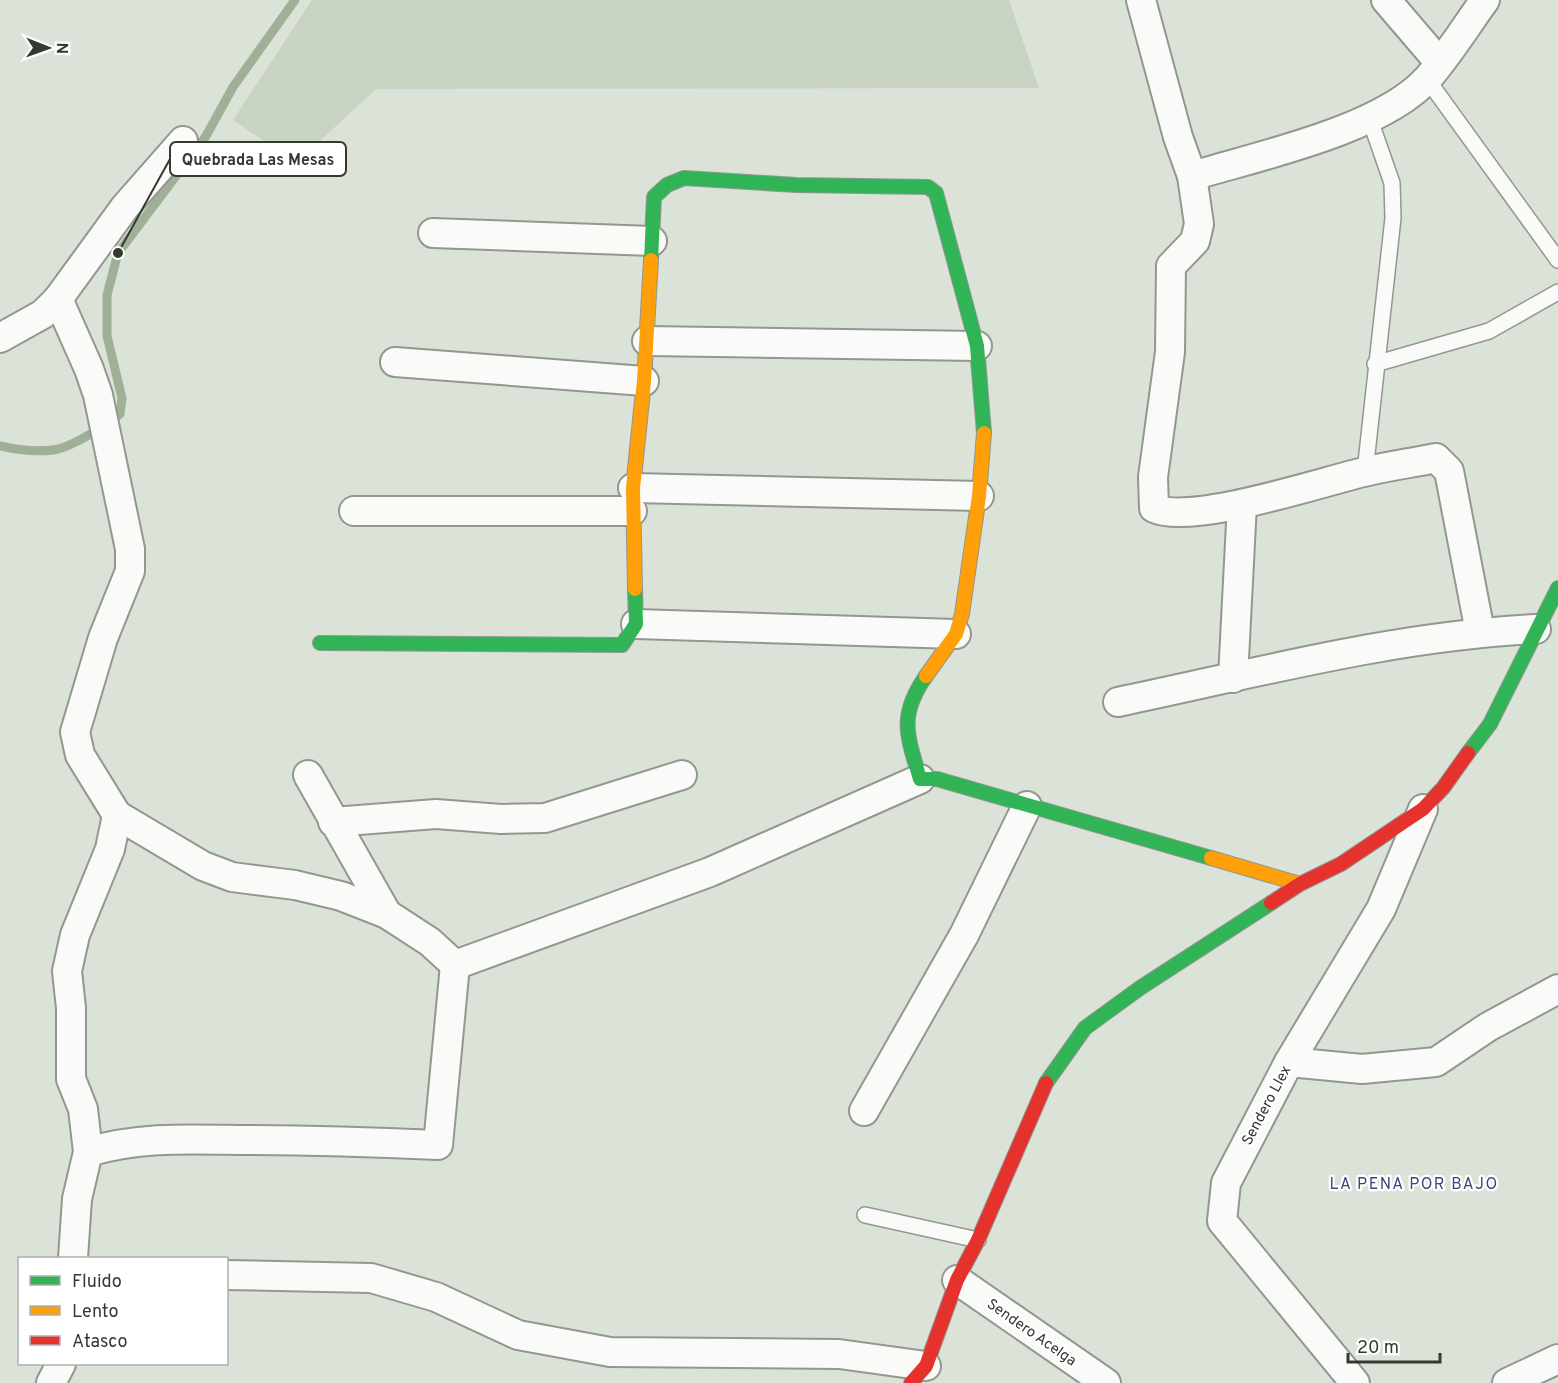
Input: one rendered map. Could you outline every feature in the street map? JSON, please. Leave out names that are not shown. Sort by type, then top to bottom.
[{"type":"street","points":[[1140,0],[1178,137],[1192,176],[1199,224],[1195,241],[1171,266],[1170,352],[1153,477],[1154,508],[1163,512],[1180,513],[1242,504],[1365,472],[1436,458],[1449,471],[1480,632]]},
{"type":"street","points":[[1386,0],[1433,71]]},
{"type":"street","points":[[1192,176],[1342,131],[1403,99],[1433,71],[1485,0]]},
{"type":"street","points":[[0,338],[44,314],[58,299],[125,207],[183,141]]},
{"type":"street","points":[[320,643],[622,645],[636,624],[632,500],[644,381],[654,197],[667,185],[684,178],[928,187],[936,193],[977,346],[986,421],[979,496],[963,614],[956,634],[912,696],[907,717],[908,738],[920,779]]},
{"type":"street","points":[[434,233],[652,240]]},
{"type":"street","points":[[58,299],[89,369],[98,396],[130,549],[130,572],[103,638],[75,732],[80,755],[117,814],[134,827],[203,866],[232,876],[295,885],[341,896],[387,914],[430,942],[455,965]]},
{"type":"street","points":[[646,341],[977,346]]},
{"type":"street","points":[[395,362],[644,381]]},
{"type":"street","points":[[354,511],[632,500],[979,496]]},
{"type":"street","points":[[1233,678],[1242,504]]},
{"type":"street","points":[[228,1275],[371,1278],[436,1297],[518,1335],[610,1352],[839,1354],[919,1375],[957,1280],[978,1240],[1041,1091],[1085,1028],[1140,988],[1300,884],[1341,864],[1423,809],[1443,788],[1490,724],[1558,588]]},
{"type":"street","points":[[636,624],[956,634]]},
{"type":"street","points":[[1118,702],[1315,658],[1480,632],[1536,629]]},
{"type":"street","points":[[308,775],[387,914]]},
{"type":"street","points":[[333,822],[436,814],[501,819],[545,818],[682,775]]},
{"type":"street","points":[[455,965],[710,872],[920,779],[938,779],[1300,884]]},
{"type":"street","points":[[864,1111],[964,935],[1027,806]]},
{"type":"street","name":"Sendero Llex","points":[[1355,1383],[1222,1221],[1226,1183],[1289,1062],[1381,909],[1423,809]]},
{"type":"street","points":[[73,1257],[77,1199],[88,1152],[83,1109],[71,1079],[71,1008],[67,971],[75,935],[110,849],[117,814]]},
{"type":"street","points":[[88,1152],[113,1144],[158,1139],[328,1140],[438,1145],[455,965]]},
{"type":"street","points":[[1289,1062],[1362,1069],[1436,1062],[1488,1027],[1558,989]]},
{"type":"street","name":"Sendero Acelga","points":[[957,1280],[1106,1383]]},
{"type":"street","points":[[1507,1383],[1558,1359]]},
{"type":"street","points":[[51,1383],[60,1365]]},
{"type":"lane","points":[[1433,71],[1558,260]]},
{"type":"lane","points":[[1365,472],[1375,364],[1393,218],[1392,183],[1369,117]]},
{"type":"lane","points":[[1375,364],[1489,331],[1558,292]]},
{"type":"lane","points":[[865,1215],[978,1240]]},
{"type":"green space","points":[[312,0],[1009,0],[1039,88],[376,89],[296,163],[233,120]]},
{"type":"waterway","points":[[0,446],[33,451],[53,450],[88,435],[120,414],[122,398],[107,336],[107,295],[118,253],[206,136],[233,87],[295,0]]},
{"type":"traffic: fast","points":[[651,260],[654,197],[667,185],[684,178],[796,185],[928,187],[936,193],[977,346],[984,433]]},
{"type":"traffic: fast","points":[[1468,753],[1490,724],[1558,588]]},
{"type":"traffic: fast","points":[[320,643],[622,645],[636,624],[635,589]]},
{"type":"traffic: fast","points":[[926,676],[917,690],[908,715],[909,738],[920,779],[937,779],[1211,858]]},
{"type":"traffic: fast","points":[[1046,1083],[1085,1028],[1140,988],[1271,903]]},
{"type":"traffic: slow","points":[[635,589],[633,488],[644,381],[651,260]]},
{"type":"traffic: slow","points":[[926,676],[956,634],[962,614],[979,496],[984,433]]},
{"type":"traffic: slow","points":[[1211,858],[1300,884]]},
{"type":"traffic: jam","points":[[1271,903],[1300,884],[1341,864],[1423,809],[1443,788],[1468,753]]},
{"type":"traffic: jam","points":[[911,1383],[926,1366],[957,1280],[978,1240],[1046,1083]]},
{"type":"place","name":"Quebrada Las Mesas","points":[[118,253]]},
{"type":"district","name":"LA PENA POR BAJO","points":[[1414,1183]]}]
